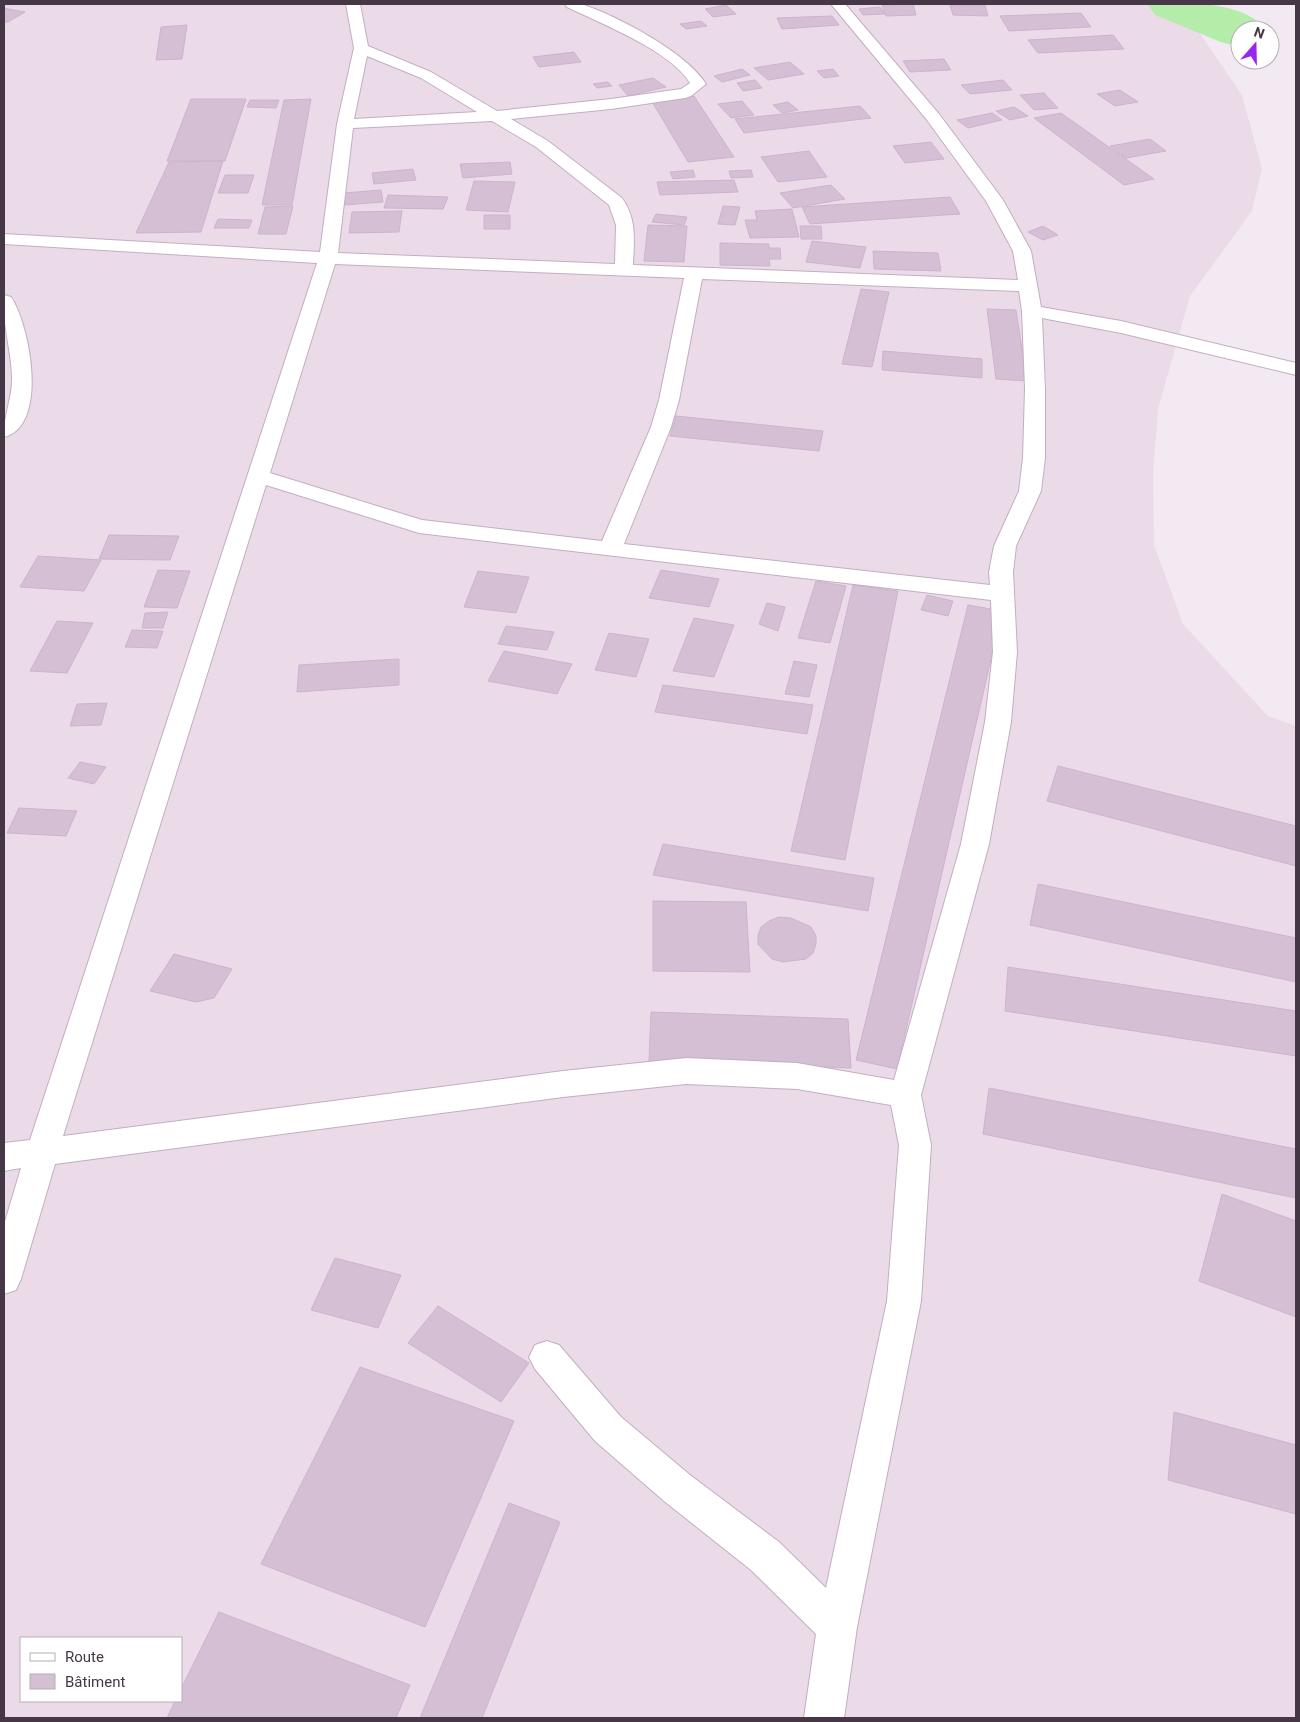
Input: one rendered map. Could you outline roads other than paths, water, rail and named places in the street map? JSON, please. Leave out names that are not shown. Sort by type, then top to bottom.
[{"type":"street","points":[[4,1279],[42,1152],[328,258],[345,124],[361,48],[353,4]]},
{"type":"street","points":[[345,124],[493,116],[629,102],[685,93],[698,84],[696,76],[675,57],[572,4]]},
{"type":"street","points":[[824,1718],[837,1627],[904,1301],[915,1145],[905,1095],[975,844],[999,713],[1005,652],[1001,572],[1005,546],[1030,490],[1034,458],[1035,388],[1032,311],[1026,286],[1022,251],[994,200],[933,117],[838,4]]},
{"type":"street","points":[[361,48],[426,75],[542,144],[620,206],[623,211],[624,220],[624,269]]},
{"type":"street","points":[[4,239],[328,258],[1026,286]]},
{"type":"street","points":[[611,548],[661,427],[669,400],[694,273]]},
{"type":"street","points":[[4,301],[18,341],[22,388],[15,418],[4,431]]},
{"type":"street","points":[[1032,311],[1121,327],[1296,369]]},
{"type":"street","points":[[259,476],[419,526],[1002,594]]},
{"type":"street","points":[[4,1157],[563,1084],[686,1071],[797,1076],[905,1095]]},
{"type":"street","points":[[547,1357],[608,1429],[676,1488],[765,1556],[837,1627]]},
{"type":"waterway","points":[[1173,4],[1230,27]]}]
